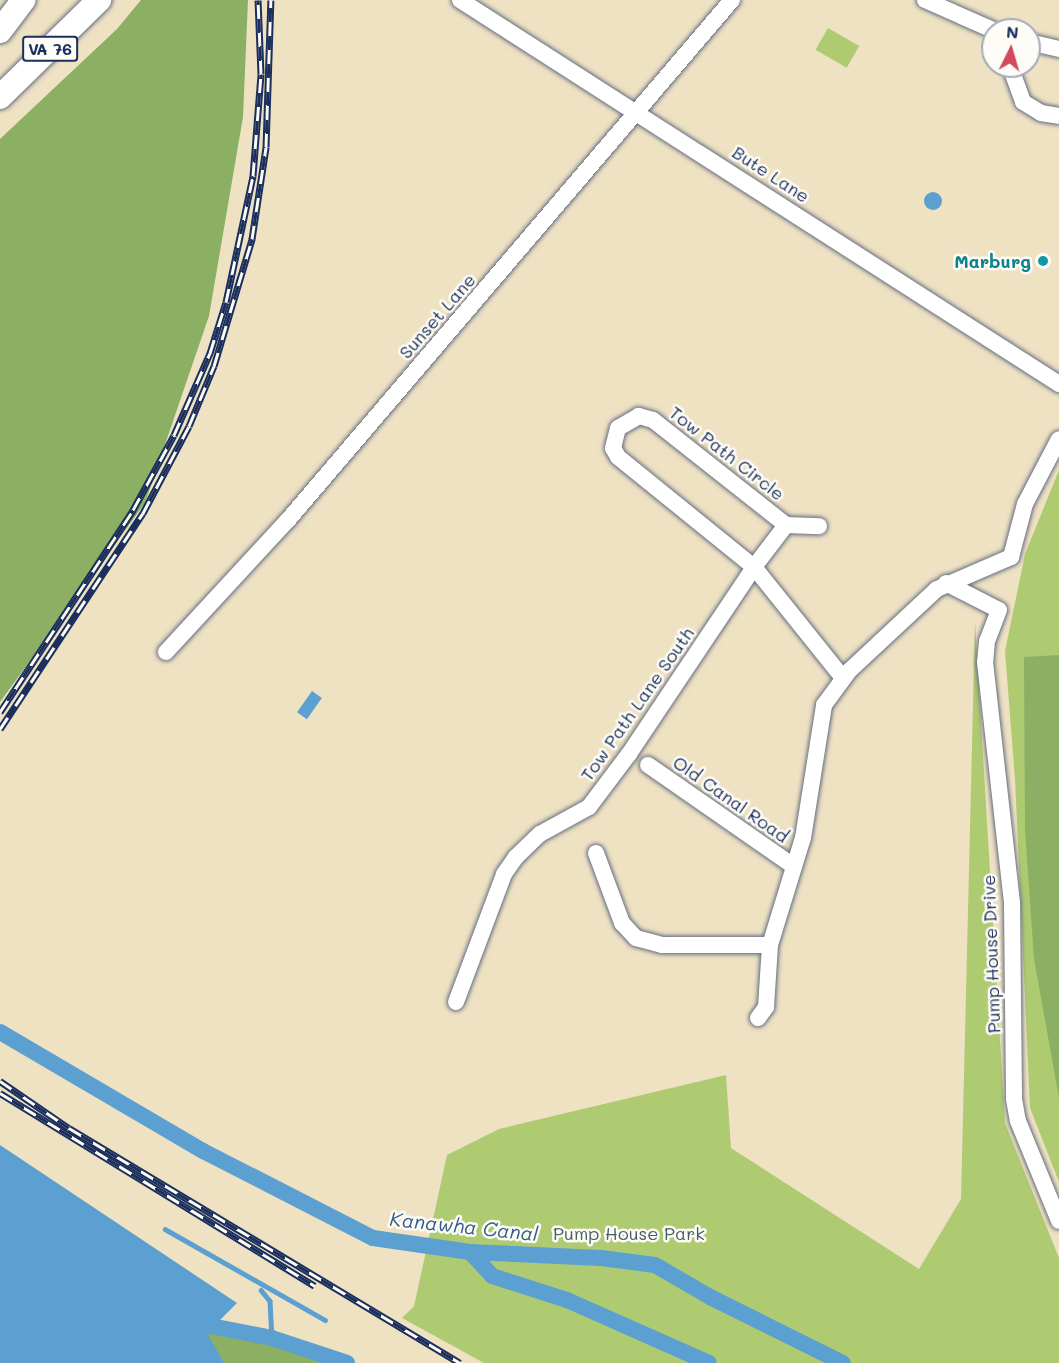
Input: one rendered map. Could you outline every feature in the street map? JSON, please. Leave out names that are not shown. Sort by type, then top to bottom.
[{"type":"highway","points":[[0,31],[23,0]]},
{"type":"highway","name":"VA 76","points":[[0,97],[99,0]]},
{"type":"street","name":"Bute Lane","points":[[460,0],[1059,384]]},
{"type":"street","name":"Sunset Lane","points":[[166,652],[294,513],[732,0]]},
{"type":"street","points":[[924,0],[981,25]]},
{"type":"street","points":[[1041,45],[1059,49]]},
{"type":"street","points":[[1014,78],[1023,102],[1041,113],[1059,116]]},
{"type":"street","name":"Tow Path Circle","points":[[639,416],[653,420],[786,525],[754,567],[618,457],[613,448],[618,428],[639,416]]},
{"type":"street","points":[[758,1018],[766,1007],[770,945],[808,811],[819,724],[824,705],[843,678],[946,583],[1011,557],[1025,504],[1059,439]]},
{"type":"street","points":[[786,525],[819,526]]},
{"type":"street","points":[[754,567],[843,678]]},
{"type":"street","name":"Tow Path Lane South","points":[[456,1002],[510,865],[540,834],[589,807],[629,754],[754,567]]},
{"type":"street","name":"Pump House Drive","points":[[946,583],[999,609],[987,641],[985,662],[1012,904],[1014,1099],[1018,1120],[1059,1221]]},
{"type":"street","name":"Old Canal Road","points":[[648,765],[792,865]]},
{"type":"street","points":[[596,853],[622,923],[636,938],[662,945],[770,945]]},
{"type":"green space","points":[[141,0],[248,0],[243,117],[209,316],[145,503],[0,702],[0,139],[117,29]]},
{"type":"green space","points":[[828,28],[859,46],[847,68],[816,50]]},
{"type":"green space","points":[[1059,470],[1059,1182],[1030,1108],[1015,780],[1005,651],[1025,554]]},
{"type":"green space","name":"Pump House Park","points":[[975,621],[1005,1123],[1059,1258],[1059,1363],[484,1363],[402,1318],[414,1306],[447,1155],[499,1129],[726,1075],[731,1148],[919,1269],[961,1199]]},
{"type":"green space","points":[[1059,655],[1059,1098],[1034,959],[1025,830],[1024,657]]},
{"type":"green space","points":[[178,1318],[292,1342],[350,1363],[211,1363]]},
{"type":"water","points":[[933,192],[939,195],[942,201],[939,207],[933,210],[927,207],[924,201],[927,195]]},
{"type":"water","points":[[312,691],[322,698],[307,719],[297,712]]},
{"type":"water","points":[[0,1145],[237,1303],[207,1333],[224,1363],[0,1363]]},
{"type":"waterway","name":"Kanawha Canal","points":[[0,1032],[203,1151],[373,1238],[470,1252],[601,1258],[655,1265],[710,1297],[843,1363]]},
{"type":"waterway","points":[[165,1229],[325,1320]]},
{"type":"waterway","points":[[470,1252],[492,1276],[567,1300],[709,1363]]},
{"type":"waterway","points":[[261,1290],[270,1301],[272,1338]]},
{"type":"waterway","points":[[191,1322],[272,1338],[347,1363]]},
{"type":"railway","points":[[0,712],[133,510],[174,435],[210,353],[226,302],[253,176],[261,74],[258,0]]},
{"type":"railway","points":[[0,729],[143,513],[189,426],[214,366],[252,239],[266,147],[271,0]]},
{"type":"railway","points":[[0,1081],[69,1128],[460,1363]]},
{"type":"railway","points":[[0,1093],[315,1286]]},
{"type":"place","name":"Marburg","points":[[1043,261]]}]
